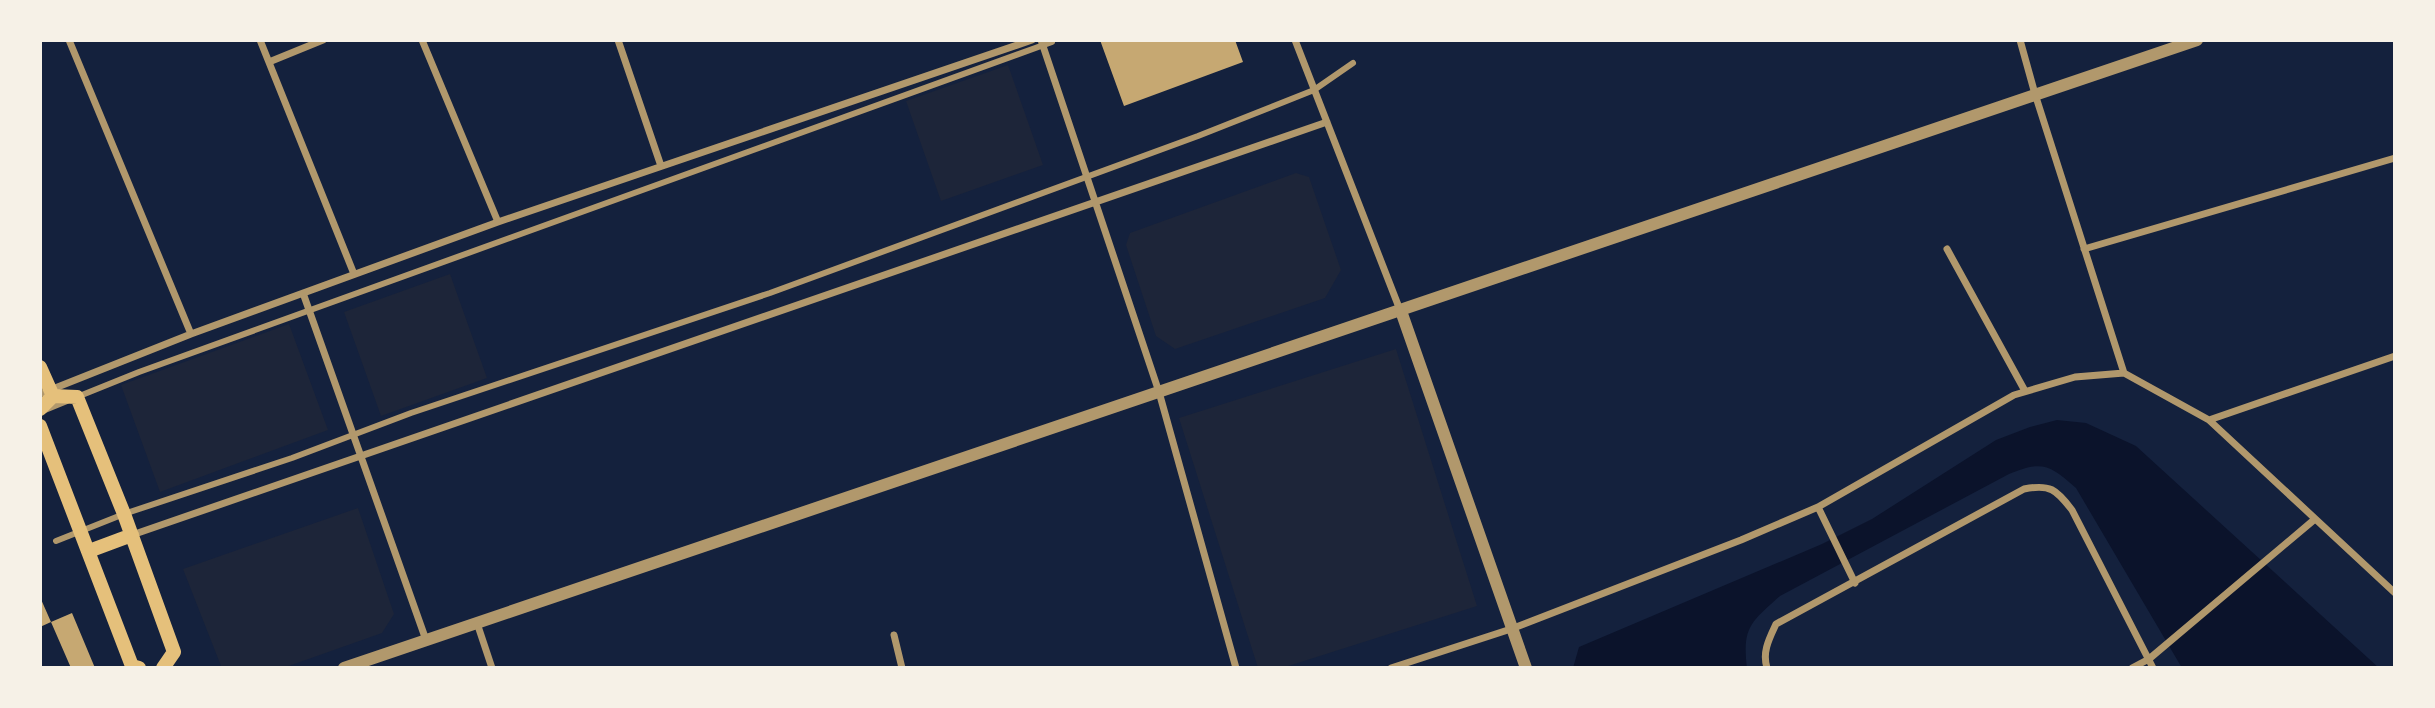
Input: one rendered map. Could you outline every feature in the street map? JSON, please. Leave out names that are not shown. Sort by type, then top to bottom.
[{"type":"main road","points":[[40,367],[48,393],[40,410]]},
{"type":"main road","points":[[48,393],[77,397],[132,535],[174,652],[163,668]]},
{"type":"main road","points":[[40,426],[132,666],[139,668]]},
{"type":"main road","points":[[89,551],[132,535]]},
{"type":"street","points":[[69,40],[191,334]]},
{"type":"street","points":[[260,40],[354,274]]},
{"type":"street","points":[[269,62],[323,40]]},
{"type":"street","points":[[422,40],[498,222]]},
{"type":"street","points":[[618,40],[661,166]]},
{"type":"street","points":[[48,393],[191,334],[498,222],[1032,40]]},
{"type":"street","points":[[1295,40],[1401,311],[1526,668]]},
{"type":"street","points":[[2020,40],[2124,373]]},
{"type":"street","points":[[344,668],[2197,40]]},
{"type":"street","points":[[40,410],[1042,43],[1052,42]]},
{"type":"street","points":[[1042,43],[1159,393],[1236,668]]},
{"type":"street","points":[[56,541],[124,514],[292,458],[353,433],[757,298],[1198,136],[1314,90],[1353,63]]},
{"type":"street","points":[[132,535],[1327,122]]},
{"type":"street","points":[[2084,249],[2395,159]]},
{"type":"street","points":[[1947,249],[2025,391]]},
{"type":"street","points":[[303,293],[426,640]]},
{"type":"street","points":[[2209,420],[2395,356]]},
{"type":"street","points":[[1391,668],[1511,629],[1741,540],[1818,507],[2014,395],[2075,377],[2124,373],[2209,420],[2395,593]]},
{"type":"street","points":[[1768,668],[1765,660],[1767,641],[1776,624],[2024,489],[2042,486],[2059,492],[2072,510],[2153,668]]},
{"type":"street","points":[[1818,507],[1855,583]]},
{"type":"street","points":[[2132,668],[2150,659],[2315,519]]},
{"type":"street","points":[[477,623],[492,668]]},
{"type":"street","points":[[894,635],[902,668]]},
{"type":"shaded area","points":[[1008,65],[1043,165],[941,201],[906,101]]},
{"type":"shaded area","points":[[1296,173],[1309,177],[1341,270],[1325,298],[1175,349],[1156,336],[1126,245],[1130,233]]},
{"type":"shaded area","points":[[450,274],[487,378],[381,416],[344,312]]},
{"type":"shaded area","points":[[289,324],[328,430],[160,492],[121,385]]},
{"type":"shaded area","points":[[1396,349],[1477,606],[1282,668],[1258,668],[1179,418]]},
{"type":"shaded area","points":[[2057,420],[2086,423],[2136,446],[2379,668],[2182,668],[2076,488],[2059,474],[2038,466],[2009,474],[1780,596],[1751,626],[1746,643],[1747,668],[1573,668],[1579,647],[1822,544],[1872,519],[1996,440]]},
{"type":"shaded area","points":[[358,508],[394,614],[382,633],[283,668],[221,666],[183,569]]},
{"type":"building","points":[[1100,40],[1235,40],[1243,62],[1124,106]]},
{"type":"building","points":[[40,597],[51,622],[40,627]]},
{"type":"building","points":[[72,613],[95,668],[71,668],[51,622]]}]
